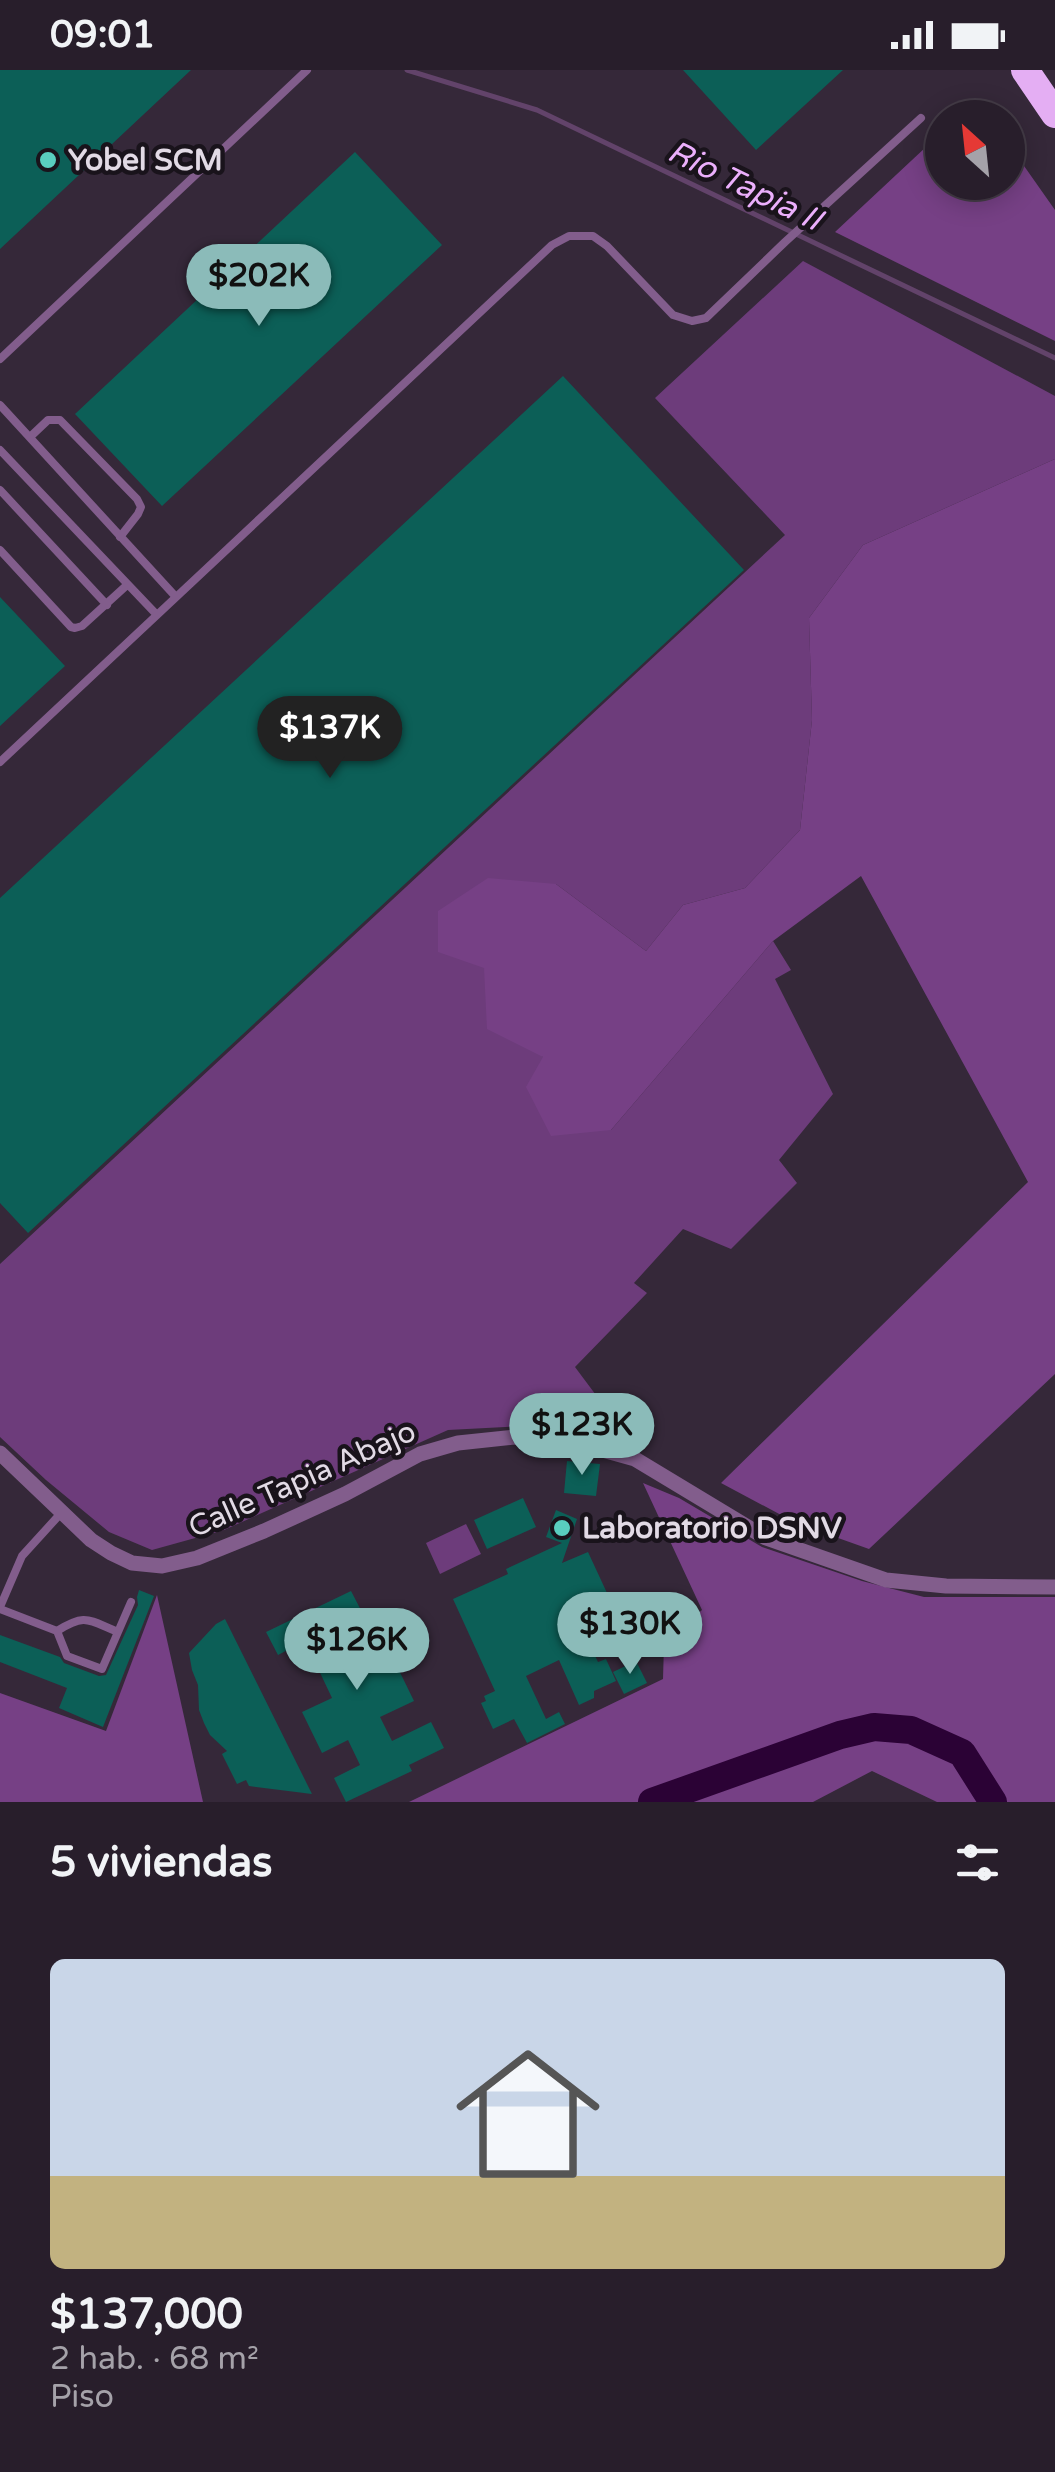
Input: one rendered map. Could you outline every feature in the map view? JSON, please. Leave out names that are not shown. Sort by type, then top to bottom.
[{"type":"highway","points":[[1025,70],[1055,114]]},
{"type":"street","name":"Calle Tapia Abajo","points":[[0,1453],[91,1540],[132,1563],[162,1566],[197,1558],[345,1494],[420,1454],[458,1443],[514,1437],[574,1442],[635,1459],[766,1538],[886,1580],[946,1586],[1055,1587]]},
{"type":"lane","points":[[0,359],[308,70]]},
{"type":"lane","points":[[0,762],[552,246],[569,236],[593,236],[673,315],[692,320],[706,318],[921,118]]},
{"type":"lane","points":[[0,405],[176,598]]},
{"type":"lane","points":[[30,438],[48,420],[60,420],[137,500],[141,507],[138,514],[120,537]]},
{"type":"lane","points":[[2,455],[157,615]]},
{"type":"lane","points":[[0,490],[107,605]]},
{"type":"lane","points":[[0,550],[75,628],[127,585]]},
{"type":"lane","points":[[62,1512],[22,1556],[0,1608],[56,1631],[66,1656],[102,1670],[131,1602]]},
{"type":"lane","points":[[56,1631],[82,1618],[118,1632]]},
{"type":"shaded area","points":[[925,148],[925,200],[1025,200],[1025,167],[1055,210],[1055,341],[835,232]]},
{"type":"shaded area","points":[[803,261],[1055,396],[1055,459],[863,545],[809,618],[812,720],[800,830],[745,888],[683,905],[646,951],[556,884],[484,968],[543,1057],[611,1130],[773,941],[791,970],[775,979],[833,1094],[779,1160],[797,1183],[731,1249],[683,1229],[634,1283],[647,1293],[575,1367],[628,1438],[525,1426],[448,1430],[224,1530],[152,1550],[109,1532],[0,1437],[0,1264],[785,535],[655,398]]},
{"type":"shaded area","points":[[1055,459],[1055,1374],[869,1549],[796,1523],[721,1483],[1028,1182],[861,876],[773,941],[611,1130],[551,1136],[526,1087],[543,1057],[487,1029],[484,968],[438,952],[438,911],[488,878],[556,884],[646,951],[683,905],[745,888],[800,830],[812,720],[809,618],[863,545]]},
{"type":"shaded area","points":[[643,1483],[679,1498],[762,1547],[862,1581],[924,1597],[1055,1597],[1055,1802],[937,1802],[872,1771],[813,1802],[409,1802],[663,1679],[664,1644],[702,1610]]},
{"type":"shaded area","points":[[466,1524],[481,1554],[440,1574],[426,1543]]},
{"type":"shaded area","points":[[157,1595],[203,1802],[0,1802],[0,1693],[106,1731]]},
{"type":"building","name":"Yobel SCM","points":[[0,70],[191,70],[0,249]]},
{"type":"building","points":[[683,70],[843,70],[756,150]]},
{"type":"building","points":[[355,152],[442,245],[162,506],[75,414]]},
{"type":"building","points":[[563,376],[744,570],[28,1233],[0,1203],[0,898]]},
{"type":"building","points":[[0,597],[65,666],[0,726]]},
{"type":"building","points":[[567,1461],[600,1464],[596,1496],[564,1493]]},
{"type":"building","points":[[523,1498],[536,1527],[487,1549],[474,1520]]},
{"type":"building","points":[[556,1510],[577,1519],[562,1563],[588,1552],[620,1621],[586,1637],[598,1662],[606,1659],[616,1681],[594,1691],[594,1698],[579,1705],[559,1660],[526,1676],[546,1719],[559,1712],[565,1724],[527,1743],[514,1719],[493,1729],[481,1703],[486,1701],[484,1696],[495,1691],[453,1599],[562,1543],[546,1537]]},
{"type":"building","points":[[139,1590],[154,1596],[103,1727],[59,1708],[67,1688],[0,1662],[0,1635],[60,1657],[64,1663],[106,1675],[138,1605]]},
{"type":"building","points":[[351,1591],[363,1614],[370,1611],[414,1701],[380,1717],[392,1741],[431,1722],[444,1748],[409,1765],[412,1771],[346,1802],[334,1778],[360,1765],[348,1740],[322,1753],[302,1712],[332,1698],[305,1641],[278,1655],[266,1632]]},
{"type":"building","points":[[225,1619],[312,1794],[249,1786],[246,1780],[237,1784],[222,1754],[227,1751],[204,1723],[189,1653]]},
{"type":"building","points":[[636,1661],[647,1683],[624,1694],[613,1672]]},
{"type":"waterway","name":"Rio Tapia II","points":[[407,70],[537,110],[1055,358]]},
{"type":"waterway","points":[[652,1802],[840,1735],[874,1727],[911,1730],[962,1753],[993,1802]]},
{"type":"place","name":"Yobel SCM","points":[[48,160]]},
{"type":"place","name":"Laboratorio DSNV","points":[[562,1528]]}]
